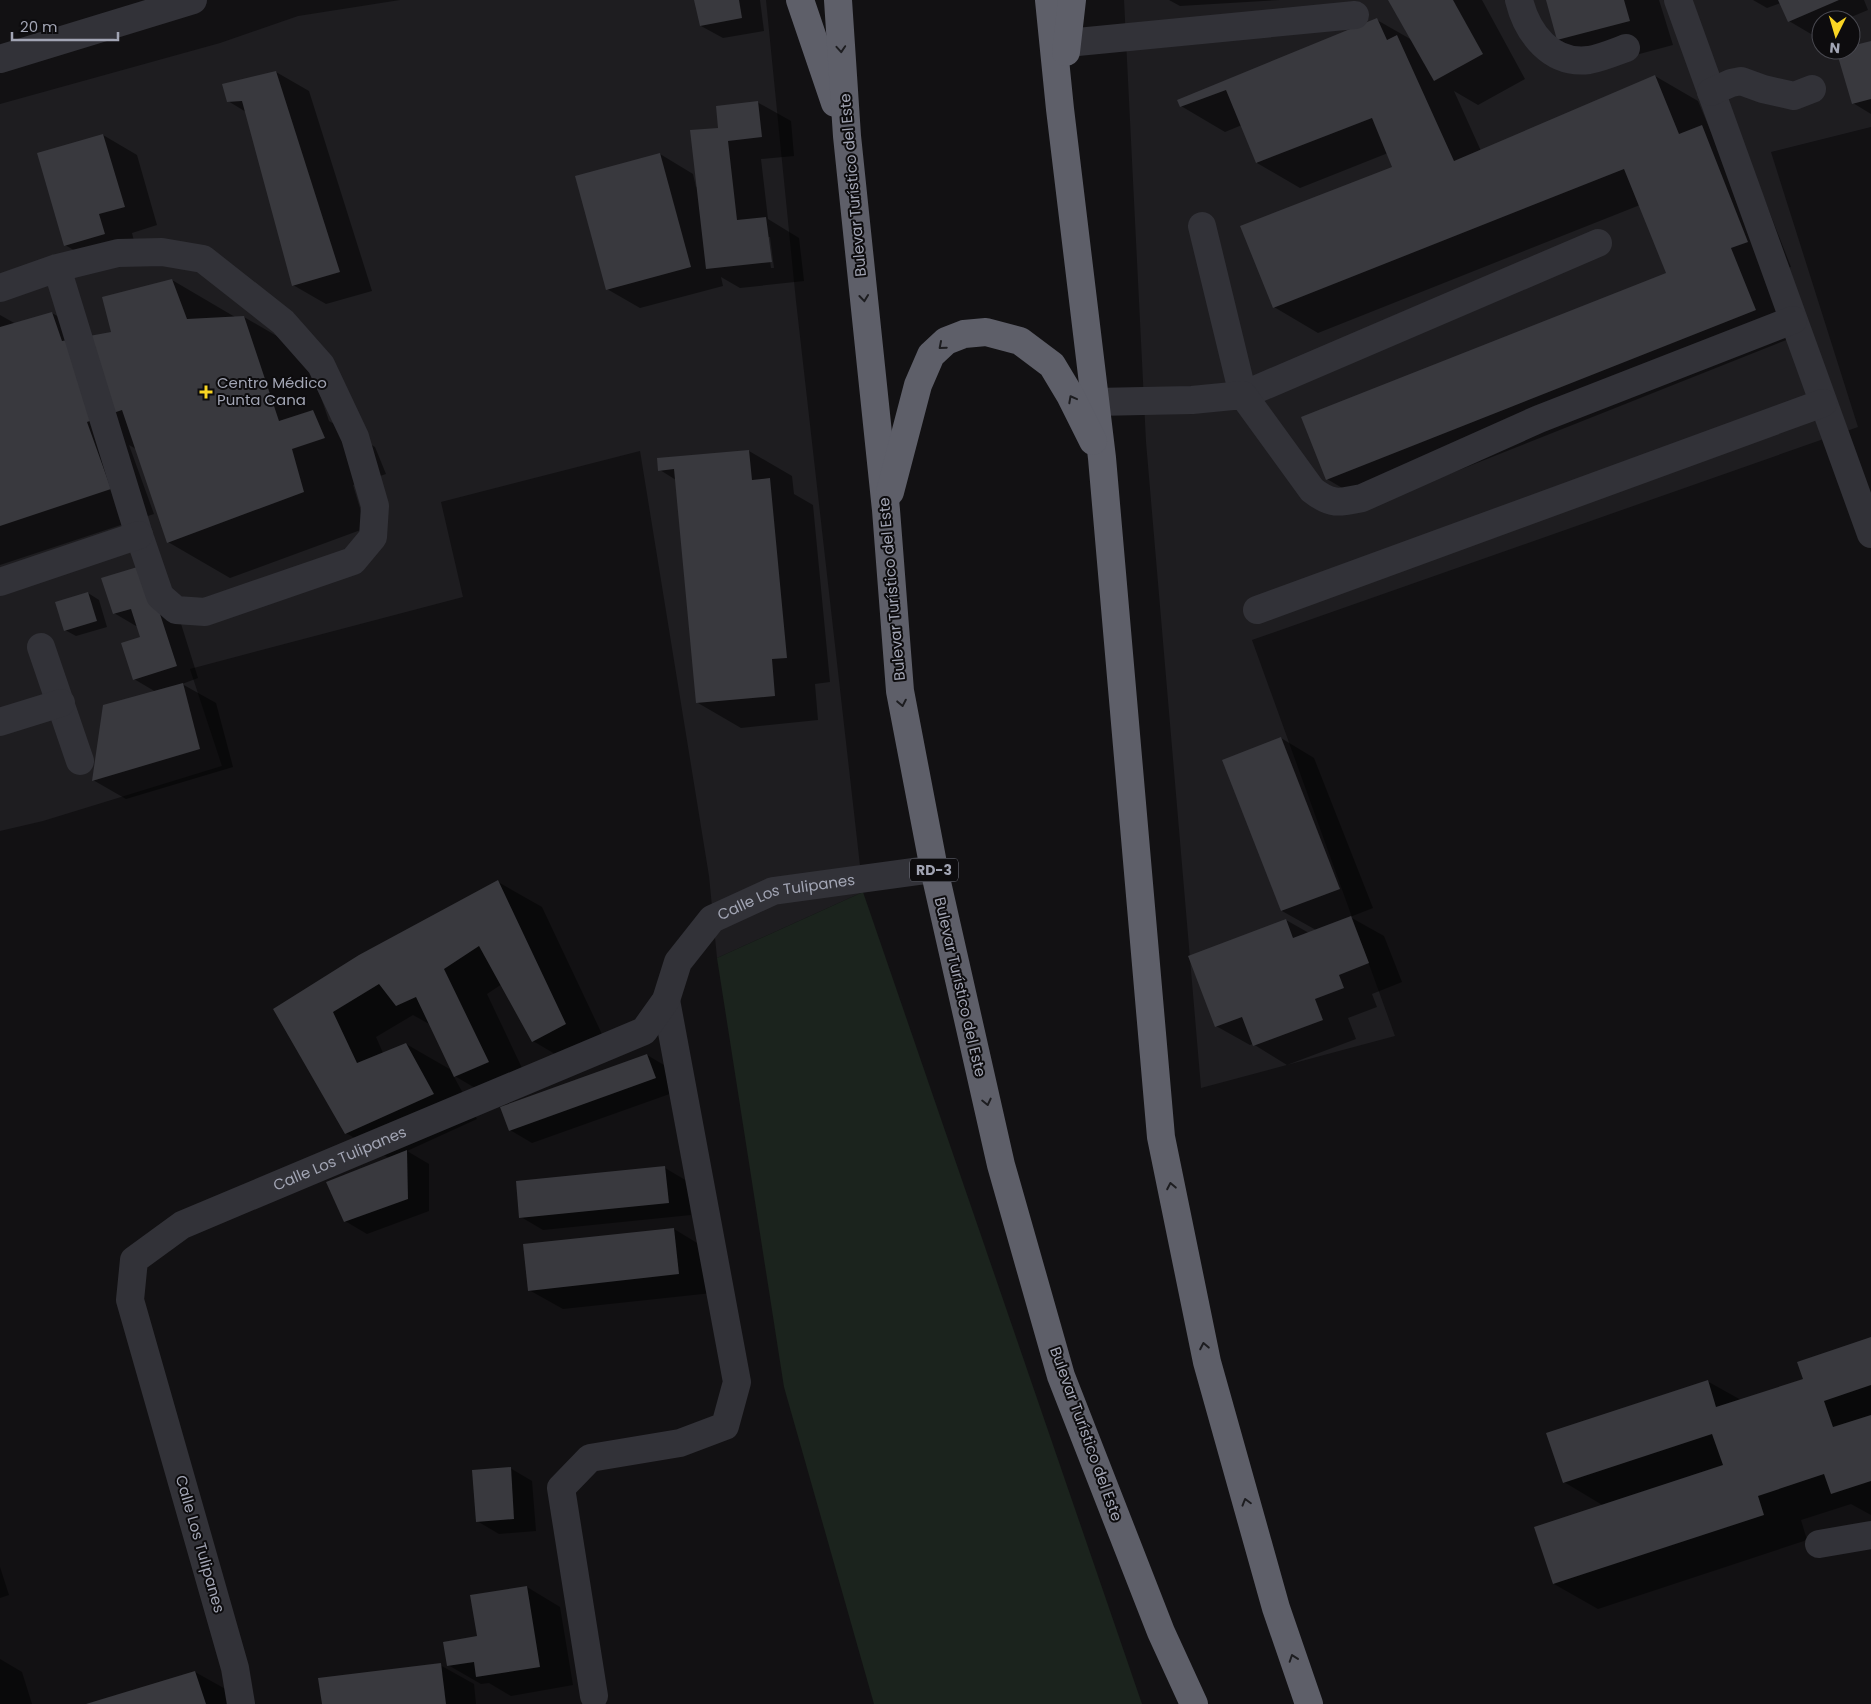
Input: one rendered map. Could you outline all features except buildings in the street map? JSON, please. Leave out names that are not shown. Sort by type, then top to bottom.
[{"type":"highway","points":[[800,0],[847,136]]},
{"type":"highway","name":"Bulevar Turístico del Este","points":[[838,0],[847,136],[886,510],[900,691],[934,869],[1001,1165],[1061,1376],[1161,1632],[1194,1704]]},
{"type":"highway","points":[[1049,0],[1060,109],[1102,458],[1161,1137],[1207,1362],[1276,1608],[1309,1704]]},
{"type":"highway","points":[[1060,109],[1072,0]]},
{"type":"highway","points":[[886,510],[918,385],[931,355],[946,342],[964,334],[986,332],[1020,341],[1052,365],[1070,395],[1102,458]]},
{"type":"street","points":[[0,59],[193,0]]},
{"type":"street","points":[[1519,0],[1523,18],[1540,43],[1555,54],[1570,60],[1589,60],[1626,48]]},
{"type":"street","points":[[1678,0],[1871,534]]},
{"type":"street","points":[[1067,43],[1355,15]]},
{"type":"street","points":[[1711,92],[1731,83],[1742,81],[1763,89],[1794,96],[1812,89]]},
{"type":"street","points":[[1202,226],[1243,395],[1312,490],[1324,500],[1339,503],[1362,498],[1539,419],[1793,320]]},
{"type":"street","points":[[1095,402],[1192,400],[1243,395],[1598,243]]},
{"type":"street","points":[[0,288],[57,268],[118,253],[162,252],[203,259],[283,322],[322,365],[355,437],[375,506],[373,537],[353,561],[206,612],[176,610],[160,596],[139,535],[57,268]]},
{"type":"street","points":[[1257,610],[1823,403]]},
{"type":"street","points":[[0,582],[139,535]]},
{"type":"street","points":[[41,647],[80,761]]},
{"type":"street","points":[[0,722],[61,703]]},
{"type":"street","name":"Calle Los Tulipanes","points":[[241,1704],[235,1668],[130,1300],[134,1260],[182,1225],[644,1031],[666,1000],[678,962],[712,919],[773,891],[934,869]]},
{"type":"street","points":[[594,1696],[562,1488],[590,1458],[680,1443],[725,1426],[736,1382],[666,1000]]},
{"type":"street","points":[[1818,1544],[1871,1535]]},
{"type":"shaded area","points":[[400,0],[766,0],[796,301],[863,892],[717,958],[709,876],[640,451],[441,502],[463,597],[190,669],[222,766],[43,821],[0,831],[0,104],[220,43],[298,16]]},
{"type":"shaded area","points":[[1124,0],[1871,0],[1871,127],[1771,152],[1858,427],[1252,640],[1395,1036],[1201,1088],[1146,442]]},
{"type":"shaded area","points":[[863,892],[1142,1704],[874,1704],[784,1387],[717,958]]},
{"type":"place","name":"Centro Médico Punta Cana","points":[[206,392]]}]
